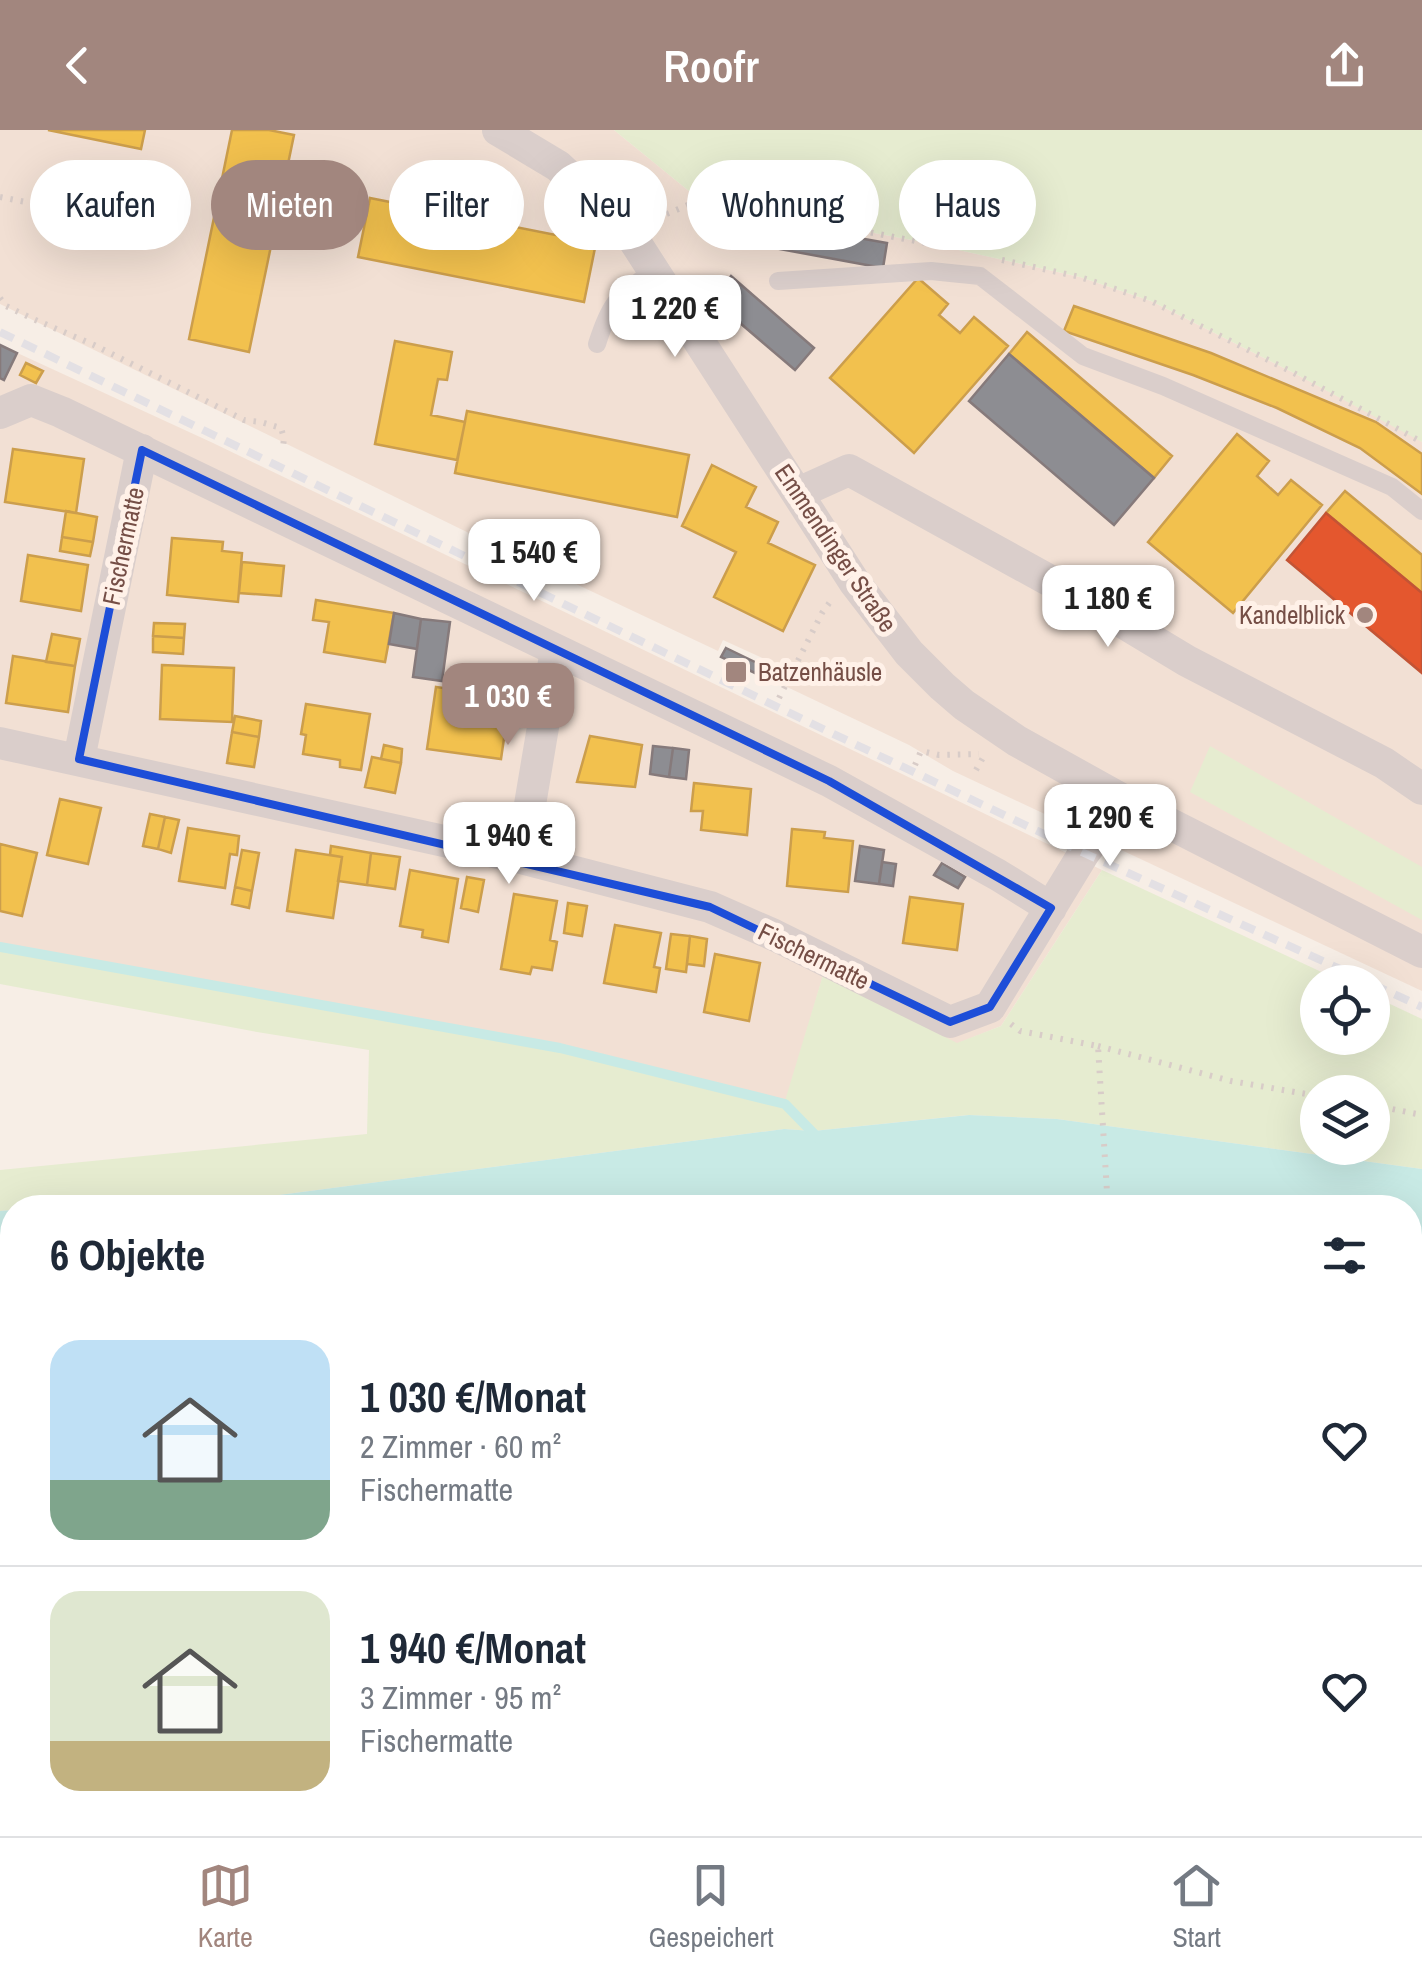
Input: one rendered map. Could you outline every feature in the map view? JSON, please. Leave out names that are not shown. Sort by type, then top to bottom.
[{"type":"street","name":"Emmendinger Straße","points":[[498,130],[558,166],[628,231],[855,583],[909,653],[964,706],[1017,741],[1123,800],[1422,952]]},
{"type":"street","name":"Fischermatte","points":[[0,414],[31,400],[62,412],[829,781],[1051,908]]},
{"type":"street","name":"Fischermatte","points":[[79,759],[142,450]]},
{"type":"street","points":[[798,493],[849,470],[1094,605],[1188,662],[1384,763],[1422,789]]},
{"type":"street","points":[[521,858],[556,650]]},
{"type":"street","name":"Fischermatte","points":[[0,743],[521,858],[710,907],[950,1022],[990,1008]]},
{"type":"street","points":[[990,1008],[1084,853],[1123,800]]},
{"type":"lane","points":[[597,344],[607,312],[620,295],[653,271]]},
{"type":"lane","points":[[778,281],[931,271],[980,276],[1082,356],[1164,386],[1392,488],[1422,511]]},
{"type":"path","points":[[0,197],[30,203]]},
{"type":"path","points":[[0,298],[6,306],[244,420],[281,428],[282,447]]},
{"type":"path","points":[[779,698],[796,655],[822,613]]},
{"type":"path","points":[[915,765],[921,750],[939,755],[985,754]]},
{"type":"path","points":[[990,1008],[1020,1032],[1098,1046],[1231,1081],[1300,1093]]},
{"type":"path","points":[[1098,1046],[1107,1195]]},
{"type":"path","points":[[1390,1109],[1422,1114]]},
{"type":"highlighted area","points":[[142,450],[829,781],[1051,908],[990,1007],[950,1022],[710,907],[79,759]]},
{"type":"shaded area","points":[[0,130],[614,130],[651,160],[544,160],[544,250],[667,250],[667,173],[687,189],[687,250],[879,250],[879,234],[899,238],[899,250],[958,250],[1080,277],[1151,301],[1422,442],[1422,991],[1390,976],[1390,965],[1367,965],[953,771],[909,745],[766,677],[769,661],[723,640],[718,651],[523,559],[526,545],[481,523],[473,535],[0,304]]},
{"type":"shaded area","points":[[0,345],[213,443],[1102,870],[1001,1026],[956,1044],[823,976],[785,1104],[560,1048],[0,947]]},
{"type":"green space","points":[[614,130],[1422,130],[1422,442],[1151,301],[1080,277],[958,250],[1036,250],[1036,160],[899,160],[899,238],[879,234],[879,160],[687,160],[687,189],[667,173],[667,160],[651,160]]},
{"type":"green space","points":[[1210,746],[1422,867],[1422,920],[1190,792]]},
{"type":"green space","points":[[1102,870],[1306,965],[1300,965],[1300,1055],[1390,1055],[1390,1004],[1422,1019],[1422,1169],[1390,1165],[1390,1075],[1300,1075],[1300,1152],[1057,1119],[968,1115],[813,1131],[784,1129],[279,1195],[0,1195],[0,1170],[367,1134],[369,1050],[0,984],[0,947],[560,1048],[784,1104],[823,975],[957,1043],[1001,1026]]},
{"type":"water","points":[[969,1115],[1057,1119],[1300,1152],[1300,1165],[1390,1165],[1422,1169],[1422,1195],[279,1195],[784,1129],[813,1131]]},
{"type":"building: Wohnen","points":[[48,130],[145,130],[141,149]]},
{"type":"building: Wohnen","points":[[232,130],[294,135],[289,160],[226,160]]},
{"type":"building: Wohnen","points":[[370,198],[389,202],[389,250],[524,250],[524,229],[544,233],[544,250],[595,250],[584,302],[358,257],[359,250],[369,250]]},
{"type":"building: Wohnen","points":[[211,232],[211,250],[270,250],[249,352],[189,339]]},
{"type":"building: Wohnen","points":[[918,278],[948,304],[939,315],[960,333],[974,317],[1008,346],[914,453],[830,378]]},
{"type":"building: Wohnen","points":[[1074,306],[1211,353],[1376,422],[1422,454],[1422,494],[1360,448],[1277,408],[1064,331]]},
{"type":"building: Wohnen","points":[[1027,332],[1172,456],[1154,478],[1009,354]]},
{"type":"building: Wohnen","points":[[395,341],[452,352],[447,380],[438,379],[431,415],[465,422],[457,460],[375,444]]},
{"type":"building: Wohnen","points":[[26,363],[43,371],[36,383],[20,375]]},
{"type":"building: Wohnen","points":[[467,411],[689,455],[677,517],[455,473]]},
{"type":"building: Wohnen","points":[[1237,434],[1269,461],[1257,476],[1278,495],[1291,480],[1322,505],[1233,613],[1148,542]]},
{"type":"building: Wohnen","points":[[13,449],[84,459],[76,513],[5,502]]},
{"type":"building: Wohnen","points":[[712,465],[756,487],[746,507],[778,522],[768,543],[815,565],[783,631],[714,597],[736,552],[682,526]]},
{"type":"building: Wohnen","points":[[1345,491],[1422,555],[1422,593],[1326,513]]},
{"type":"building: Wohnen","points":[[66,511],[97,517],[93,542],[62,537]]},
{"type":"building: Wohnen","points":[[62,537],[93,542],[90,556],[60,551]]},
{"type":"building: Wohnen","points":[[172,538],[223,542],[222,551],[242,553],[238,602],[167,595]]},
{"type":"building: Wohnen","points":[[28,555],[88,565],[81,611],[21,601]]},
{"type":"building: Wohnen","points":[[242,562],[284,566],[281,596],[239,593]]},
{"type":"building: Wohnen","points":[[316,600],[394,613],[385,662],[324,652],[329,622],[313,620]]},
{"type":"building: Wohnen","points":[[154,623],[185,624],[184,638],[153,636]]},
{"type":"building: Wohnen","points":[[52,634],[80,639],[75,666],[46,662]]},
{"type":"building: Wohnen","points":[[153,636],[184,638],[183,654],[153,652]]},
{"type":"building: Wohnen","points":[[13,656],[75,666],[68,712],[6,703]]},
{"type":"building: Wohnen","points":[[162,665],[234,668],[232,722],[160,719]]},
{"type":"building: Wohnen","points":[[436,687],[510,697],[501,759],[427,749]]},
{"type":"building: Wohnen","points":[[306,704],[370,714],[361,770],[340,767],[340,760],[303,754],[306,735],[301,734]]},
{"type":"building: Wohnen","points":[[235,716],[261,721],[259,737],[232,732]]},
{"type":"building: Wohnen","points":[[232,732],[259,737],[254,767],[227,763]]},
{"type":"building: Wohnen","points":[[590,736],[642,745],[635,787],[577,782]]},
{"type":"building: Wohnen","points":[[384,745],[402,749],[401,763],[381,759]]},
{"type":"building: Wohnen","points":[[372,757],[401,763],[395,793],[365,787]]},
{"type":"building: Wohnen","points":[[694,783],[751,789],[747,835],[701,830],[703,811],[691,811]]},
{"type":"building: Wohnen","points":[[60,799],[101,808],[88,864],[47,855]]},
{"type":"building: Wohnen","points":[[150,814],[165,817],[158,849],[143,846]]},
{"type":"building: Wohnen","points":[[165,817],[179,820],[171,853],[158,849]]},
{"type":"building: Wohnen","points":[[188,828],[239,836],[237,855],[230,854],[225,888],[179,881]]},
{"type":"building: Wohnen","points":[[792,829],[825,832],[824,838],[853,841],[848,892],[787,886]]},
{"type":"building: Wohnen","points":[[0,844],[37,853],[22,916],[0,911]]},
{"type":"building: Wohnen","points":[[331,846],[371,853],[367,885],[338,881],[342,857],[330,855]]},
{"type":"building: Wohnen","points":[[242,850],[259,853],[252,891],[235,887]]},
{"type":"building: Wohnen","points":[[296,850],[342,857],[333,918],[287,911]]},
{"type":"building: Wohnen","points":[[371,853],[400,857],[395,889],[367,885]]},
{"type":"building: Wohnen","points":[[410,870],[458,879],[448,942],[422,937],[423,930],[400,926]]},
{"type":"building: Wohnen","points":[[467,877],[484,880],[478,912],[461,908]]},
{"type":"building: Wohnen","points":[[235,887],[252,891],[249,908],[232,904]]},
{"type":"building: Wohnen","points":[[514,894],[557,901],[550,940],[557,942],[552,970],[532,967],[530,974],[501,969]]},
{"type":"building: Wohnen","points":[[910,897],[963,904],[957,950],[903,943]]},
{"type":"building: Wohnen","points":[[568,903],[587,906],[582,936],[564,933]]},
{"type":"building: Wohnen","points":[[615,925],[661,933],[654,967],[660,968],[656,992],[604,983]]},
{"type":"building: Wohnen","points":[[671,934],[690,936],[686,972],[666,969]]},
{"type":"building: Wohnen","points":[[690,936],[707,939],[704,966],[687,964]]},
{"type":"building: Wohnen","points":[[715,954],[760,963],[749,1021],[704,1012]]},
{"type":"building: Handel","points":[[1326,513],[1422,593],[1422,673],[1287,560]]},
{"type":"building: Industrie","points":[[879,242],[887,243],[883,268],[785,250],[879,250]]},
{"type":"building: Industrie","points":[[731,276],[814,348],[795,370],[712,299]]},
{"type":"building: Industrie","points":[[0,345],[17,353],[4,380],[0,378]]},
{"type":"building: Industrie","points":[[1009,354],[1154,478],[1114,525],[969,401]]},
{"type":"building: Industrie","points":[[483,531],[519,548],[514,557],[478,540]]},
{"type":"building: Industrie","points":[[394,613],[421,619],[417,649],[389,644]]},
{"type":"building: Industrie","points":[[421,619],[450,622],[442,681],[413,677]]},
{"type":"building: Industrie","points":[[726,648],[759,664],[755,673],[721,657]]},
{"type":"building: Industrie","points":[[653,746],[673,748],[669,777],[650,774]]},
{"type":"building: Industrie","points":[[673,748],[689,750],[686,779],[669,777]]},
{"type":"building: Industrie","points":[[860,846],[884,850],[879,884],[855,881]]},
{"type":"building: Industrie","points":[[882,862],[896,864],[893,886],[879,884]]},
{"type":"building: Industrie","points":[[942,863],[965,877],[958,888],[934,875]]},
{"type":"waterway","points":[[0,947],[560,1048],[785,1104],[819,1139]]},
{"type":"railway","points":[[0,332],[821,728],[1331,965]]},
{"type":"railway","points":[[1390,992],[1422,1007]]},
{"type":"place","name":"Kandelblick","points":[[1365,615]]},
{"type":"place","name":"Batzenhäusle","points":[[736,672]]}]
